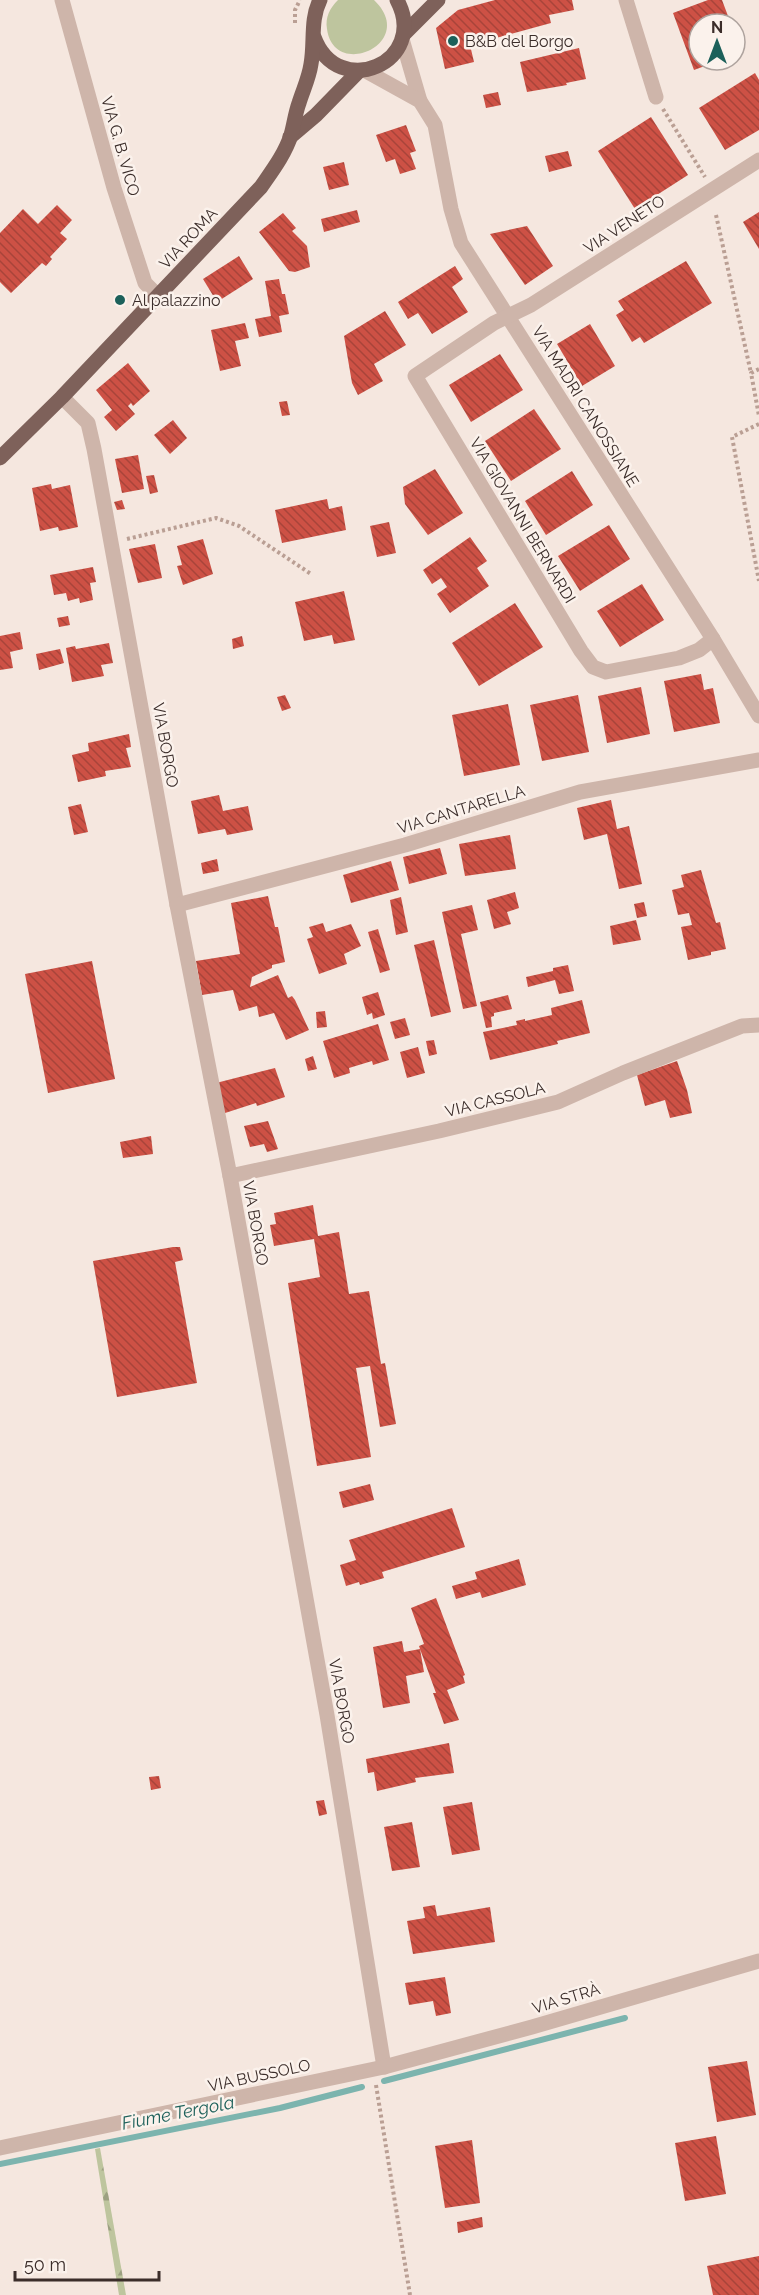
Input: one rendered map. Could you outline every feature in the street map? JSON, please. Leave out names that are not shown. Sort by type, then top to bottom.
[{"type":"main road","name":"VIA ROMA","points":[[0,458],[62,397],[261,187],[278,163],[290,137],[298,104],[309,75],[314,16],[320,0]]},
{"type":"main road","points":[[397,0],[402,11],[403,37]]},
{"type":"main road","name":"VIA ROMA","points":[[290,137],[362,70],[381,65],[388,60],[399,47],[403,37],[438,0]]},
{"type":"main road","points":[[313,34],[318,46],[330,60],[346,69],[362,70]]},
{"type":"street","name":"VIA G. B. VICO","points":[[62,0],[114,188],[145,283],[158,296]]},
{"type":"street","points":[[626,0],[656,97]]},
{"type":"street","name":"VIA MADRI CANOSSIANE","points":[[403,37],[420,100],[435,124],[451,209],[461,243],[713,639],[759,716]]},
{"type":"street","points":[[362,70],[420,100]]},
{"type":"street","name":"VIA VENETO","points":[[507,316],[531,305],[759,160]]},
{"type":"street","name":"VIA GIOVANNI BERNARDI","points":[[507,316],[415,376],[581,651],[593,667],[606,672],[679,658],[699,650],[713,639]]},
{"type":"street","name":"VIA BORGO","points":[[62,397],[88,423],[111,543],[177,905],[230,1176],[327,1715],[379,2068]]},
{"type":"street","name":"VIA CANTARELLA","points":[[177,905],[405,845],[580,792],[759,760]]},
{"type":"street","name":"VIA CASSOLA","points":[[230,1176],[439,1131],[558,1102],[623,1073],[742,1026],[759,1025]]},
{"type":"street","name":"VIA STRÀ","points":[[379,2068],[532,2027],[759,1961]]},
{"type":"street","name":"VIA BUSSOLO","points":[[0,2148],[379,2068]]},
{"type":"path","points":[[295,28],[295,10],[300,0]]},
{"type":"path","points":[[656,97],[705,177]]},
{"type":"path","points":[[716,215],[759,416]]},
{"type":"path","points":[[751,372],[759,369]]},
{"type":"path","points":[[759,424],[732,437],[759,582]]},
{"type":"path","points":[[111,543],[216,518],[239,526],[311,574]]},
{"type":"path","points":[[379,2068],[410,2295]]},
{"type":"green space","points":[[338,0],[374,0],[385,16],[387,30],[381,42],[370,50],[357,54],[344,52],[333,44],[327,29],[327,17]]},
{"type":"green space","points":[[100,2148],[126,2295],[119,2295],[95,2149]]},
{"type":"building","points":[[495,0],[572,0],[574,10],[549,15],[551,23],[470,45],[474,62],[445,69],[436,28],[458,10]]},
{"type":"building","points":[[708,0],[722,0],[726,12],[687,12],[687,51],[673,13]]},
{"type":"building","points":[[579,48],[586,79],[527,92],[520,62]]},
{"type":"building","points":[[755,73],[759,80],[759,130],[725,150],[699,108]]},
{"type":"building","points":[[498,92],[501,105],[486,108],[483,95]]},
{"type":"building","points":[[651,117],[688,175],[635,209],[598,151]]},
{"type":"building","points":[[406,125],[416,151],[410,153],[416,169],[400,174],[395,159],[386,162],[376,135]]},
{"type":"building","points":[[568,151],[572,166],[549,172],[545,156]]},
{"type":"building","points":[[344,162],[349,185],[329,190],[323,167]]},
{"type":"building","points":[[57,205],[72,220],[60,233],[67,239],[50,257],[52,259],[46,266],[42,263],[11,293],[0,282],[0,233],[23,209],[38,224]]},
{"type":"building","points":[[357,210],[360,222],[324,232],[321,219]]},
{"type":"building","points":[[759,212],[759,249],[743,222]]},
{"type":"building","points":[[283,213],[296,228],[292,231],[307,246],[310,267],[295,272],[289,271],[259,232]]},
{"type":"building","points":[[527,226],[553,266],[525,285],[490,234]]},
{"type":"building","points":[[239,256],[253,279],[217,302],[203,279]]},
{"type":"building","points":[[686,261],[712,303],[644,343],[640,337],[632,342],[616,315],[624,310],[618,301]]},
{"type":"building","points":[[455,266],[463,279],[452,287],[468,312],[432,334],[418,313],[408,319],[398,302]]},
{"type":"building","points":[[279,279],[289,314],[279,316],[282,332],[259,337],[255,319],[271,316],[265,281]]},
{"type":"building","points":[[385,311],[406,345],[374,364],[383,381],[358,395],[352,383],[344,336]]},
{"type":"building","points":[[245,323],[249,338],[235,341],[241,366],[220,371],[211,330]]},
{"type":"building","points":[[590,324],[615,366],[582,386],[557,344]]},
{"type":"building","points":[[500,354],[523,390],[471,422],[449,385]]},
{"type":"building","points":[[128,363],[150,391],[133,406],[131,403],[128,406],[135,414],[116,431],[104,417],[112,410],[96,390]]},
{"type":"building","points":[[287,401],[290,415],[282,416],[279,402]]},
{"type":"building","points":[[534,409],[561,449],[511,481],[485,441]]},
{"type":"building","points":[[173,420],[187,438],[170,454],[154,435]]},
{"type":"building","points":[[138,455],[144,489],[122,493],[115,459]]},
{"type":"building","points":[[435,469],[463,513],[428,535],[405,504],[403,487]]},
{"type":"building","points":[[572,471],[593,505],[546,535],[525,501]]},
{"type":"building","points":[[154,475],[158,492],[150,494],[146,476]]},
{"type":"building","points":[[51,484],[52,489],[70,485],[78,527],[59,531],[58,527],[40,531],[32,488]]},
{"type":"building","points":[[327,499],[329,509],[342,506],[346,530],[282,543],[275,510]]},
{"type":"building","points":[[122,500],[125,509],[117,510],[114,502]]},
{"type":"building","points":[[389,522],[396,553],[377,557],[370,526]]},
{"type":"building","points":[[609,525],[630,559],[580,591],[558,556]]},
{"type":"building","points":[[470,537],[487,561],[477,568],[489,586],[450,613],[437,594],[447,587],[441,578],[432,584],[423,570]]},
{"type":"building","points":[[203,539],[213,574],[183,585],[177,566],[182,565],[177,546]]},
{"type":"building","points":[[155,544],[162,578],[138,583],[129,549]]},
{"type":"building","points":[[93,567],[96,582],[90,583],[93,600],[80,603],[79,598],[68,601],[66,593],[54,595],[50,575]]},
{"type":"building","points":[[642,584],[664,620],[620,647],[597,611]]},
{"type":"building","points":[[344,591],[355,640],[334,644],[332,635],[304,641],[295,602]]},
{"type":"building","points":[[515,603],[543,647],[479,686],[452,643]]},
{"type":"building","points":[[68,616],[70,625],[59,627],[57,618]]},
{"type":"building","points":[[20,632],[23,649],[10,652],[13,668],[0,670],[0,636]]},
{"type":"building","points":[[242,636],[244,646],[233,649],[232,639]]},
{"type":"building","points":[[109,643],[113,663],[101,665],[104,676],[72,682],[66,648],[75,646],[76,649]]},
{"type":"building","points":[[60,649],[64,663],[39,670],[36,654]]},
{"type":"building","points":[[701,674],[704,690],[713,688],[720,723],[674,732],[664,681]]},
{"type":"building","points":[[641,687],[650,734],[607,743],[598,696]]},
{"type":"building","points":[[285,695],[291,708],[282,711],[277,697]]},
{"type":"building","points":[[578,695],[589,752],[542,761],[530,705]]},
{"type":"building","points":[[508,704],[520,765],[464,776],[452,715]]},
{"type":"building","points":[[129,734],[131,747],[126,748],[131,767],[105,771],[106,776],[78,782],[72,755],[89,751],[88,743]]},
{"type":"building","points":[[219,795],[223,811],[248,806],[253,830],[227,835],[225,829],[198,834],[191,801]]},
{"type":"building","points":[[611,800],[617,829],[629,826],[642,884],[619,889],[607,834],[584,840],[577,808]]},
{"type":"building","points":[[81,804],[88,832],[74,835],[68,807]]},
{"type":"building","points":[[510,835],[516,869],[465,876],[459,844]]},
{"type":"building","points":[[440,848],[447,874],[409,884],[403,857]]},
{"type":"building","points":[[217,859],[219,871],[203,874],[201,863]]},
{"type":"building","points":[[391,861],[399,890],[351,903],[343,875]]},
{"type":"building","points":[[701,870],[716,923],[720,922],[726,949],[688,960],[681,927],[692,925],[689,913],[678,915],[672,890],[684,887],[681,875]]},
{"type":"building","points":[[515,892],[519,908],[507,912],[511,924],[494,929],[487,900]]},
{"type":"building","points":[[268,896],[275,927],[278,927],[285,962],[272,965],[272,968],[252,977],[250,987],[278,975],[288,998],[292,996],[295,1000],[309,1030],[286,1040],[274,1013],[259,1017],[257,1006],[239,1011],[233,990],[202,995],[196,961],[240,954],[231,903]]},
{"type":"building","points":[[401,897],[408,932],[396,935],[390,900]]},
{"type":"building","points":[[644,902],[647,916],[637,918],[634,904]]},
{"type":"building","points":[[472,905],[478,930],[461,934],[477,1006],[463,1009],[442,912]]},
{"type":"building","points":[[636,920],[641,940],[613,945],[610,926]]},
{"type":"building","points":[[323,923],[326,932],[351,924],[361,946],[344,954],[347,964],[319,974],[307,939],[313,937],[309,927]]},
{"type":"building","points":[[378,929],[390,970],[380,973],[368,932]]},
{"type":"building","points":[[434,940],[451,1012],[431,1017],[414,945]]},
{"type":"building","points":[[92,961],[115,1079],[48,1093],[25,974]]},
{"type":"building","points":[[568,965],[574,991],[559,994],[555,980],[528,987],[526,977]]},
{"type":"building","points":[[378,992],[385,1015],[373,1019],[372,1013],[367,1015],[362,997]]},
{"type":"building","points":[[508,995],[512,1009],[494,1013],[491,1017],[492,1027],[486,1028],[480,1002]]},
{"type":"building","points":[[582,1000],[590,1033],[557,1041],[558,1044],[490,1060],[483,1032],[517,1025],[516,1021],[552,1015],[551,1008]]},
{"type":"building","points":[[325,1011],[327,1027],[317,1028],[316,1012]]},
{"type":"building","points":[[405,1018],[410,1035],[395,1039],[390,1022]]},
{"type":"building","points":[[378,1024],[389,1060],[373,1065],[372,1061],[349,1068],[350,1073],[334,1078],[323,1041]]},
{"type":"building","points":[[434,1040],[437,1054],[429,1056],[426,1041]]},
{"type":"building","points":[[418,1047],[425,1073],[407,1078],[400,1052]]},
{"type":"building","points":[[313,1056],[317,1069],[308,1071],[305,1059]]},
{"type":"building","points":[[677,1061],[692,1113],[670,1118],[665,1100],[645,1106],[637,1075]]},
{"type":"building","points":[[275,1068],[285,1097],[222,1114],[216,1083]]},
{"type":"building","points":[[268,1121],[278,1149],[267,1152],[264,1144],[250,1147],[244,1126]]},
{"type":"building","points":[[151,1136],[153,1154],[123,1158],[120,1142]]},
{"type":"building","points":[[313,1205],[318,1236],[339,1232],[349,1294],[369,1291],[381,1364],[385,1363],[396,1424],[380,1427],[370,1366],[356,1368],[371,1457],[317,1466],[288,1283],[320,1277],[314,1239],[274,1246],[270,1225],[276,1224],[274,1213]]},
{"type":"building","points":[[180,1247],[183,1260],[175,1262],[197,1383],[117,1397],[93,1261]]},
{"type":"building","points":[[370,1484],[374,1500],[343,1508],[339,1492]]},
{"type":"building","points":[[452,1508],[465,1547],[382,1572],[384,1578],[360,1585],[359,1582],[346,1586],[340,1565],[356,1560],[349,1540]]},
{"type":"building","points":[[519,1559],[526,1585],[482,1598],[480,1592],[456,1599],[452,1586],[477,1579],[475,1572]]},
{"type":"building","points":[[436,1598],[465,1675],[463,1676],[465,1683],[447,1690],[459,1720],[444,1724],[433,1693],[436,1693],[419,1646],[424,1644],[411,1608]]},
{"type":"building","points":[[402,1641],[404,1652],[420,1649],[424,1672],[406,1676],[410,1703],[383,1708],[373,1647]]},
{"type":"building","points":[[449,1743],[454,1773],[415,1778],[416,1782],[377,1791],[374,1772],[368,1773],[366,1759]]},
{"type":"building","points":[[159,1776],[161,1788],[151,1790],[149,1777]]},
{"type":"building","points":[[324,1800],[327,1814],[319,1816],[316,1801]]},
{"type":"building","points":[[472,1802],[480,1850],[452,1855],[443,1807]]},
{"type":"building","points":[[412,1822],[420,1867],[392,1871],[384,1827]]},
{"type":"building","points":[[435,1905],[437,1916],[490,1907],[495,1942],[413,1954],[407,1921],[425,1918],[423,1907]]},
{"type":"building","points":[[445,1977],[451,2013],[436,2016],[433,2001],[409,2005],[405,1983]]},
{"type":"building","points":[[747,2061],[756,2115],[717,2122],[708,2067]]},
{"type":"building","points":[[716,2136],[726,2194],[685,2201],[675,2143]]},
{"type":"building","points":[[472,2140],[480,2203],[445,2208],[435,2146]]},
{"type":"building","points":[[482,2217],[483,2227],[458,2233],[457,2222]]},
{"type":"building","points":[[759,2256],[759,2295],[713,2295],[707,2266]]},
{"type":"waterway","name":"Fiume Tergola","points":[[384,2081],[625,2018]]},
{"type":"waterway","name":"Fiume Tergola","points":[[0,2164],[280,2108],[362,2087]]},
{"type":"place","name":"B&B del Borgo","points":[[453,41]]},
{"type":"place","name":"Al palazzino","points":[[120,300]]}]
